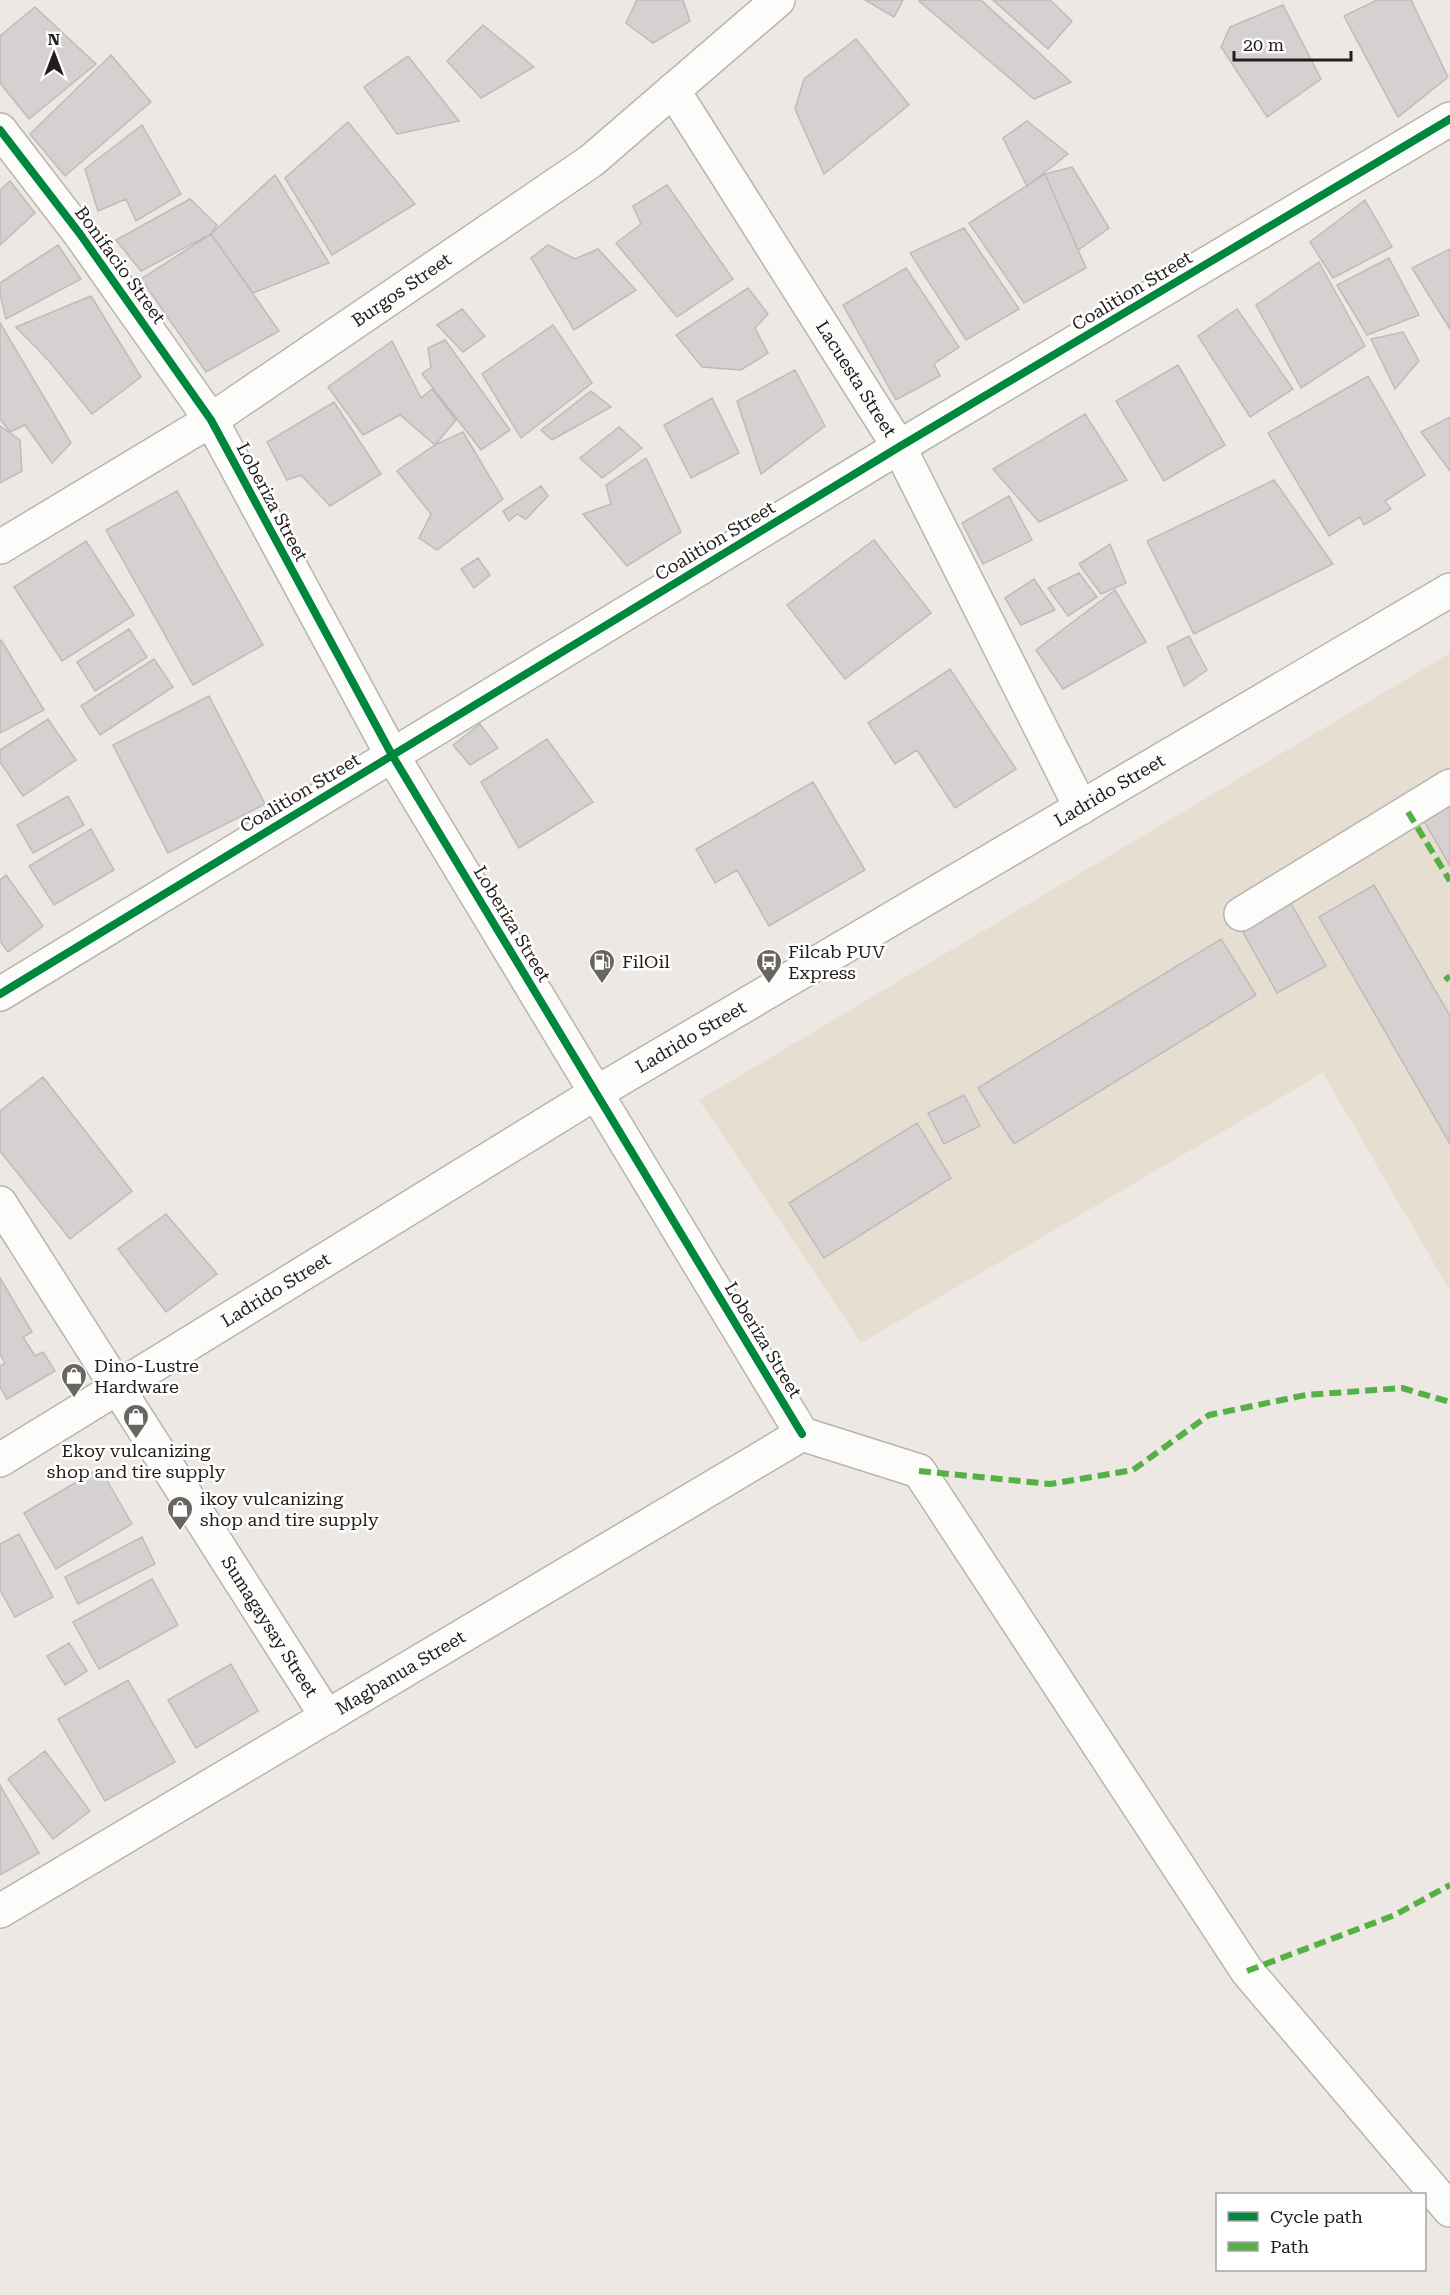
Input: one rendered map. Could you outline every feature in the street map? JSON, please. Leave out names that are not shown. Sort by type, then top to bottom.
[{"type":"street","name":"Burgos Street","points":[[0,548],[211,420],[591,161],[778,0]]},
{"type":"street","name":"Lacuesta Street","points":[[673,90],[899,447],[1081,808]]},
{"type":"street","name":"Coalition Street","points":[[0,994],[899,447],[1450,119]]},
{"type":"street","name":"Bonifacio Street","points":[[0,130],[80,234],[211,420]]},
{"type":"street","name":"Loberiza Street","points":[[211,420],[392,755],[802,1434]]},
{"type":"street","name":"Ladrido Street","points":[[0,1460],[596,1093],[1450,590]]},
{"type":"street","points":[[1241,914],[1450,786]]},
{"type":"street","name":"Sumagaysay Street","points":[[0,1203],[327,1717]]},
{"type":"street","points":[[802,1434],[919,1471],[1247,1971],[1450,2210]]},
{"type":"street","name":"Magbanua Street","points":[[0,1911],[802,1434]]},
{"type":"shaded area","points":[[1450,653],[1450,1291],[1323,1073],[861,1343],[699,1100]]},
{"type":"building","points":[[637,0],[683,0],[690,21],[653,43],[626,23]]},
{"type":"building","points":[[865,0],[903,0],[894,17]]},
{"type":"building","points":[[920,0],[981,0],[1071,82],[1034,99]]},
{"type":"building","points":[[993,0],[1050,0],[1072,21],[1048,49]]},
{"type":"building","points":[[1377,0],[1411,0],[1448,77],[1398,117],[1344,16]]},
{"type":"building","points":[[1283,5],[1321,79],[1267,117],[1221,47],[1230,27]]},
{"type":"building","points":[[35,7],[96,64],[29,119],[0,83],[0,36]]},
{"type":"building","points":[[483,25],[534,67],[481,98],[447,61]]},
{"type":"building","points":[[856,39],[909,105],[824,174],[795,109],[804,79]]},
{"type":"building","points":[[111,55],[151,102],[65,176],[30,134]]},
{"type":"building","points":[[408,56],[459,121],[397,134],[364,87]]},
{"type":"building","points":[[1027,121],[1068,154],[1027,186],[1003,138]]},
{"type":"building","points":[[348,122],[415,204],[332,255],[285,178]]},
{"type":"building","points":[[142,125],[181,194],[136,221],[126,199],[98,211],[85,169]]},
{"type":"building","points":[[1072,167],[1109,228],[1078,250],[1045,174]]},
{"type":"building","points":[[1045,174],[1086,268],[1024,303],[969,223]]},
{"type":"building","points":[[275,175],[329,263],[253,293],[211,234]]},
{"type":"building","points":[[10,181],[35,213],[0,245],[0,190]]},
{"type":"building","points":[[667,185],[733,279],[677,317],[616,243],[641,224],[633,206]]},
{"type":"building","points":[[190,199],[217,225],[211,234],[141,271],[116,240]]},
{"type":"building","points":[[1365,200],[1392,247],[1333,278],[1310,242]]},
{"type":"building","points":[[964,228],[1019,309],[966,340],[910,253]]},
{"type":"building","points":[[211,234],[279,331],[206,372],[141,279]]},
{"type":"building","points":[[58,245],[81,279],[6,319],[0,295],[0,283]]},
{"type":"building","points":[[548,245],[575,259],[598,249],[636,290],[574,330],[531,258]]},
{"type":"building","points":[[1450,249],[1450,329],[1412,268]]},
{"type":"building","points":[[1389,258],[1419,315],[1367,335],[1337,285]]},
{"type":"building","points":[[1319,262],[1365,346],[1301,388],[1256,305]]},
{"type":"building","points":[[906,268],[959,347],[934,364],[940,376],[896,400],[843,305]]},
{"type":"building","points":[[748,288],[768,314],[755,328],[768,353],[741,370],[702,367],[676,335]]},
{"type":"building","points":[[91,296],[141,377],[92,414],[49,361],[16,327]]},
{"type":"building","points":[[462,309],[485,336],[463,352],[437,325]]},
{"type":"building","points":[[1237,309],[1293,389],[1250,417],[1198,336]]},
{"type":"building","points":[[0,323],[71,443],[52,463],[25,425],[10,432],[0,419]]},
{"type":"building","points":[[553,325],[592,383],[521,438],[482,374]]},
{"type":"building","points":[[1403,332],[1419,361],[1395,389],[1371,339]]},
{"type":"building","points":[[445,340],[510,430],[481,450],[422,374],[431,367],[428,348]]},
{"type":"building","points":[[392,341],[421,398],[432,389],[456,420],[435,445],[400,415],[363,435],[328,387]]},
{"type":"building","points":[[1178,365],[1225,445],[1164,481],[1116,401]]},
{"type":"building","points":[[795,370],[825,426],[761,474],[737,401]]},
{"type":"building","points":[[1368,376],[1425,475],[1385,501],[1391,509],[1364,525],[1360,517],[1329,536],[1268,433]]},
{"type":"building","points":[[591,391],[611,407],[552,440],[541,430]]},
{"type":"building","points":[[712,398],[739,453],[691,478],[664,425]]},
{"type":"building","points":[[334,402],[381,474],[330,506],[301,475],[287,480],[267,442]]},
{"type":"building","points":[[1085,414],[1127,480],[1039,522],[993,469]]},
{"type":"building","points":[[1450,417],[1450,471],[1421,432]]},
{"type":"building","points":[[0,426],[20,440],[22,471],[0,483]]},
{"type":"building","points":[[619,427],[642,448],[602,478],[580,458]]},
{"type":"building","points":[[463,432],[503,499],[437,550],[419,538],[431,514],[397,471],[435,445]]},
{"type":"building","points":[[646,458],[681,532],[627,566],[583,514],[611,504],[606,485]]},
{"type":"building","points":[[1274,480],[1333,564],[1194,634],[1147,541]]},
{"type":"building","points":[[541,486],[548,496],[526,519],[517,514],[509,521],[503,511]]},
{"type":"building","points":[[177,491],[263,645],[193,685],[106,530]]},
{"type":"building","points":[[1009,496],[1032,540],[983,564],[962,523]]},
{"type":"building","points":[[874,540],[931,613],[845,679],[787,605]]},
{"type":"building","points":[[86,541],[134,615],[62,661],[14,587]]},
{"type":"building","points":[[1110,544],[1126,583],[1101,594],[1079,564]]},
{"type":"building","points":[[478,558],[490,575],[474,588],[461,569]]},
{"type":"building","points":[[1079,573],[1097,597],[1068,616],[1048,588]]},
{"type":"building","points":[[1034,579],[1055,610],[1021,625],[1005,598]]},
{"type":"building","points":[[1115,590],[1146,642],[1063,689],[1036,650]]},
{"type":"building","points":[[129,629],[147,657],[95,691],[77,662]]},
{"type":"building","points":[[1189,636],[1207,670],[1184,686],[1167,647]]},
{"type":"building","points":[[0,641],[44,710],[0,733]]},
{"type":"building","points":[[154,659],[173,687],[100,735],[81,706]]},
{"type":"building","points":[[950,669],[1016,769],[955,808],[917,750],[895,764],[868,723]]},
{"type":"building","points":[[209,696],[265,804],[168,853],[113,745]]},
{"type":"building","points":[[48,719],[76,760],[23,796],[0,762],[0,750]]},
{"type":"building","points":[[480,724],[498,748],[470,765],[453,745]]},
{"type":"building","points":[[547,739],[593,802],[519,848],[481,782]]},
{"type":"building","points":[[813,782],[865,870],[769,926],[737,870],[715,883],[696,849]]},
{"type":"building","points":[[68,796],[84,825],[33,853],[17,825]]},
{"type":"building","points":[[1450,800],[1450,866],[1421,816]]},
{"type":"building","points":[[91,829],[114,870],[54,905],[29,866]]},
{"type":"building","points":[[6,875],[43,926],[8,952],[0,941],[0,880]]},
{"type":"building","points":[[1374,885],[1450,1016],[1450,1144],[1319,917]]},
{"type":"building","points":[[1288,898],[1326,966],[1277,993],[1239,925]]},
{"type":"building","points":[[1221,939],[1256,995],[1014,1144],[978,1088]]},
{"type":"building","points":[[43,1077],[132,1191],[70,1239],[0,1151],[0,1111]]},
{"type":"building","points":[[964,1095],[980,1126],[944,1144],[928,1113]]},
{"type":"building","points":[[917,1123],[951,1178],[824,1258],[789,1203]]},
{"type":"building","points":[[166,1214],[217,1274],[166,1312],[118,1249]]},
{"type":"building","points":[[0,1278],[32,1332],[23,1337],[35,1356],[43,1352],[55,1371],[7,1399],[0,1387],[0,1366],[5,1363],[0,1354]]},
{"type":"building","points":[[100,1468],[132,1524],[56,1569],[24,1513]]},
{"type":"building","points":[[19,1534],[53,1597],[15,1617],[0,1590],[0,1544]]},
{"type":"building","points":[[142,1537],[155,1564],[78,1604],[65,1577]]},
{"type":"building","points":[[152,1579],[178,1625],[99,1669],[73,1622]]},
{"type":"building","points":[[69,1643],[87,1671],[65,1685],[47,1656]]},
{"type":"building","points":[[231,1664],[258,1711],[196,1748],[168,1700]]},
{"type":"building","points":[[128,1680],[175,1762],[105,1801],[58,1719]]},
{"type":"building","points":[[45,1751],[90,1811],[53,1839],[8,1779]]},
{"type":"building","points":[[0,1785],[39,1853],[0,1875]]},
{"type":"marked path","points":[[1408,812],[1450,881]]},
{"type":"marked path","points":[[1445,980],[1450,976]]},
{"type":"marked path","points":[[919,1471],[1050,1484],[1133,1470],[1209,1415],[1306,1395],[1402,1388],[1450,1402]]},
{"type":"marked path","points":[[1247,1971],[1395,1915],[1450,1885]]},
{"type":"cycle path","points":[[0,994],[899,447],[1450,119]]},
{"type":"cycle path","points":[[0,130],[80,234],[211,420],[392,755],[802,1434]]},
{"type":"place","name":"FilOil","points":[[602,985]]},
{"type":"place","name":"Filcab PUV Express","points":[[769,985]]},
{"type":"place","name":"Dino-Lustre Hardware","points":[[74,1399]]},
{"type":"place","name":"Ekoy vulcanizing shop and tire supply","points":[[136,1440]]},
{"type":"place","name":"ikoy vulcanizing shop and tire supply","points":[[180,1532]]}]
